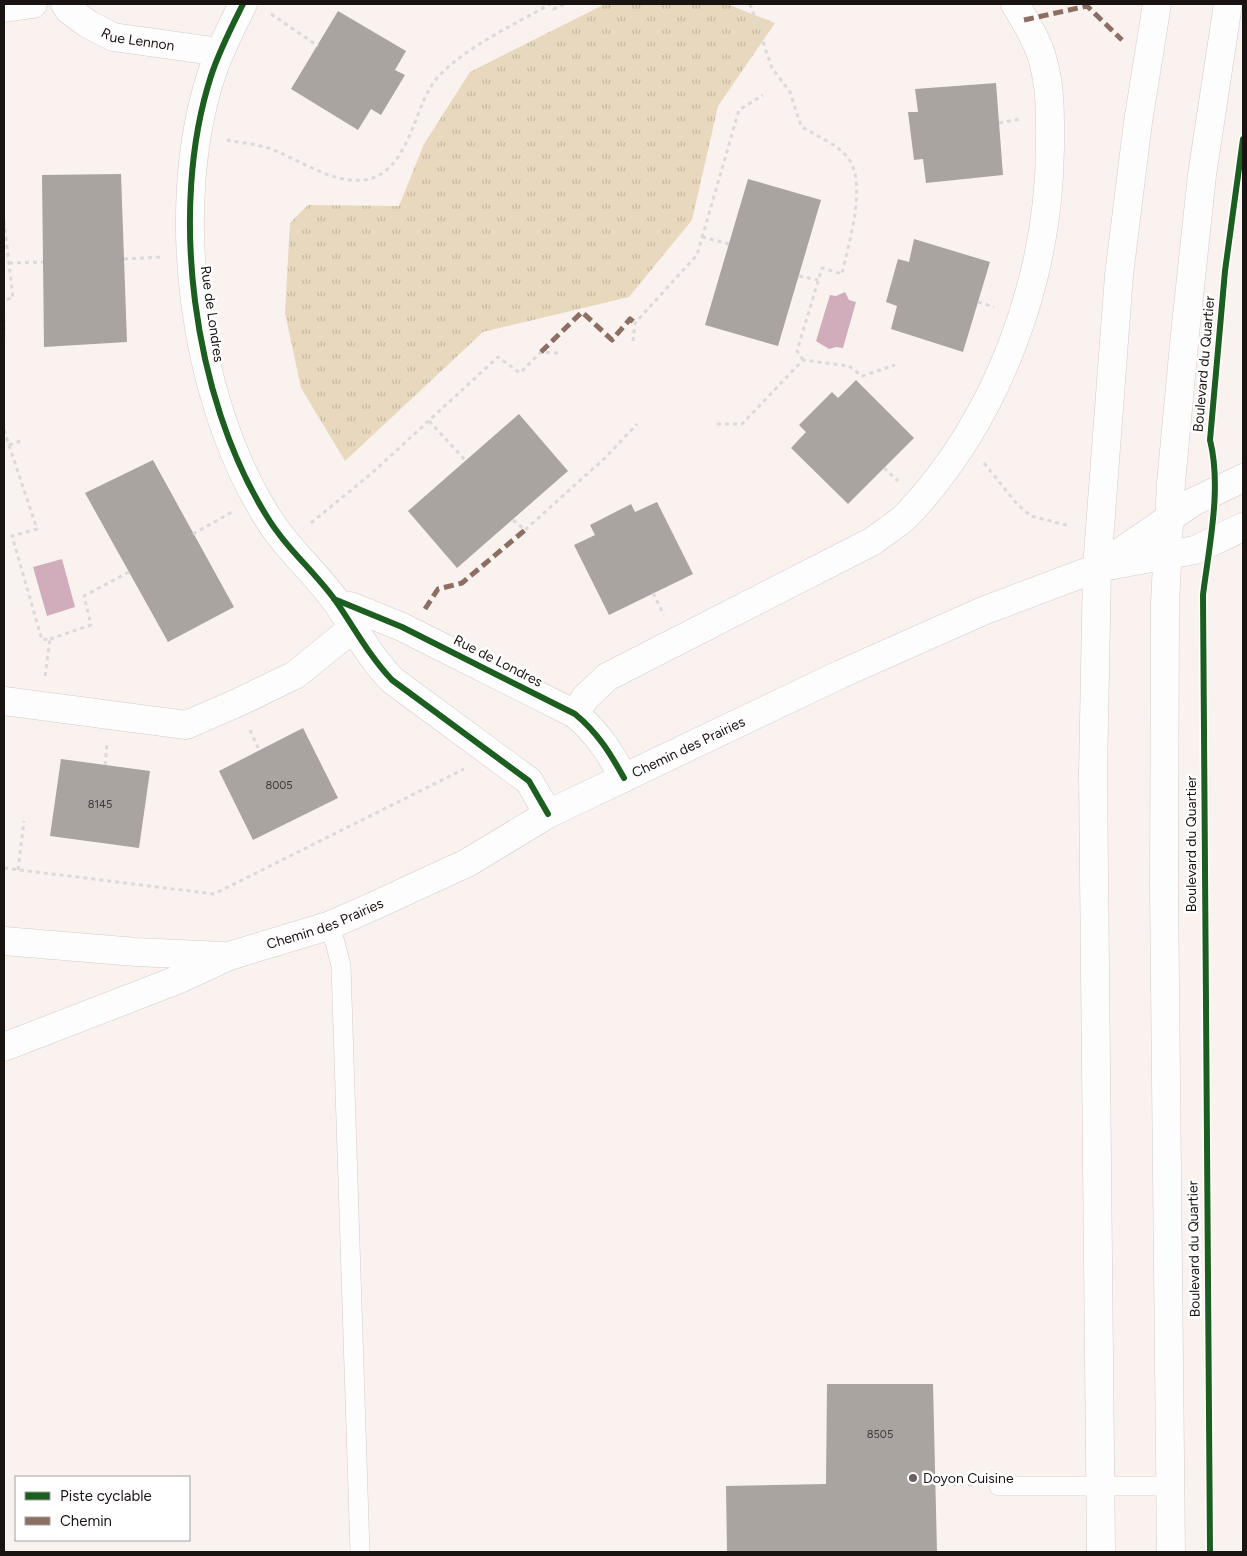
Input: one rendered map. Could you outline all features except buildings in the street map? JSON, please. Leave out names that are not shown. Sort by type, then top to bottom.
[{"type":"street","points":[[4,8],[33,4]]},
{"type":"street","name":"Rue Lennon","points":[[65,4],[69,10],[88,24],[113,38],[220,52]]},
{"type":"street","name":"Rue de Londres","points":[[243,4],[210,78],[200,126],[190,208],[195,301],[202,348],[218,409],[241,469],[256,498],[286,545],[334,599],[360,621],[376,663],[392,680],[529,781],[548,814]]},
{"type":"street","points":[[575,714],[585,698],[608,677],[872,540],[908,514],[960,446],[1005,363],[1022,315],[1038,261],[1050,181],[1049,84],[1043,59],[1015,4]]},
{"type":"street","points":[[1100,1552],[1093,774],[1097,568],[1102,480],[1121,258],[1138,122],[1157,4]]},
{"type":"street","name":"Boulevard du Quartier","points":[[1171,1552],[1163,783],[1169,518],[1174,440],[1202,175],[1228,4]]},
{"type":"street","name":"Chemin des Prairies","points":[[1097,568],[1169,518],[1200,499],[1243,478]]},
{"type":"street","name":"Chemin des Prairies","points":[[4,1047],[177,980],[229,956],[328,926],[467,863],[548,814],[886,653],[992,607],[1097,568],[1195,550],[1243,527]]},
{"type":"street","points":[[4,700],[186,725],[295,675],[360,621]]},
{"type":"street","name":"Rue de Londres","points":[[360,621],[402,626],[575,714],[595,732],[624,778]]},
{"type":"street","name":"Chemin des Prairies","points":[[4,941],[136,952],[229,956]]},
{"type":"lane","points":[[328,926],[335,942],[341,966],[360,1552]]},
{"type":"lane","points":[[999,1486],[1170,1486]]},
{"type":"path","points":[[226,140],[269,148],[337,178],[364,180],[384,173],[400,153],[431,87],[453,61],[550,4],[554,9],[564,4]]},
{"type":"path","points":[[750,4],[772,68],[790,92],[801,126],[832,145],[848,158],[856,174],[855,212],[842,274],[822,268],[797,351],[803,360],[849,366],[862,376],[895,365]]},
{"type":"path","points":[[271,14],[318,46]]},
{"type":"path","points":[[633,341],[635,323],[697,255],[739,110],[763,96]]},
{"type":"path","points":[[4,221],[13,298],[4,300]]},
{"type":"path","points":[[702,237],[729,244]]},
{"type":"path","points":[[124,259],[135,258]]},
{"type":"path","points":[[9,263],[43,262]]},
{"type":"path","points":[[799,276],[818,280]]},
{"type":"path","points":[[4,319],[4,337]]},
{"type":"path","points":[[311,523],[372,473],[498,356],[520,373],[541,352],[560,353]]},
{"type":"path","points":[[716,424],[742,424],[803,360]]},
{"type":"path","points":[[429,421],[466,461]]},
{"type":"path","points":[[512,520],[525,530],[605,458],[637,424]]},
{"type":"path","points":[[4,430],[37,528],[12,536],[42,640],[91,625],[84,596],[129,572]]},
{"type":"path","points":[[9,445],[21,441]]},
{"type":"path","points":[[960,446],[983,462],[1017,504],[1031,516],[1070,526]]},
{"type":"path","points":[[193,534],[207,528]]},
{"type":"path","points":[[42,706],[50,639]]},
{"type":"path","points":[[4,868],[214,894],[466,768]]},
{"type":"path","points":[[18,870],[24,821]]},
{"type":"path","points":[[936,1484],[999,1486]]},
{"type":"green space","points":[[605,4],[727,4],[775,23],[718,106],[692,220],[629,297],[483,332],[345,461],[301,388],[285,313],[290,223],[308,205],[399,206],[424,144],[470,72]]},
{"type":"shaded area","points":[[845,292],[849,300],[856,302],[843,348],[829,349],[816,341],[830,295],[836,296]]},
{"type":"shaded area","points":[[62,559],[75,607],[47,616],[33,567]]},
{"type":"marked path","points":[[1024,20],[1087,6],[1122,40]]},
{"type":"marked path","points":[[541,352],[582,312],[612,340],[630,319],[635,323]]},
{"type":"marked path","points":[[425,609],[438,589],[462,583],[525,530]]},
{"type":"cycle path","points":[[243,4],[221,49],[211,76],[198,128],[191,184],[190,242],[195,301],[205,359],[221,415],[241,468],[266,515],[290,548],[335,600],[384,671],[392,680],[529,781],[548,814]]},
{"type":"cycle path","points":[[1210,1552],[1203,595],[1215,497],[1215,478],[1210,440],[1225,271],[1243,139]]},
{"type":"cycle path","points":[[334,599],[402,627],[575,714],[603,744],[624,778]]},
{"type":"place","name":"Doyon Cuisine","points":[[913,1478]]}]
